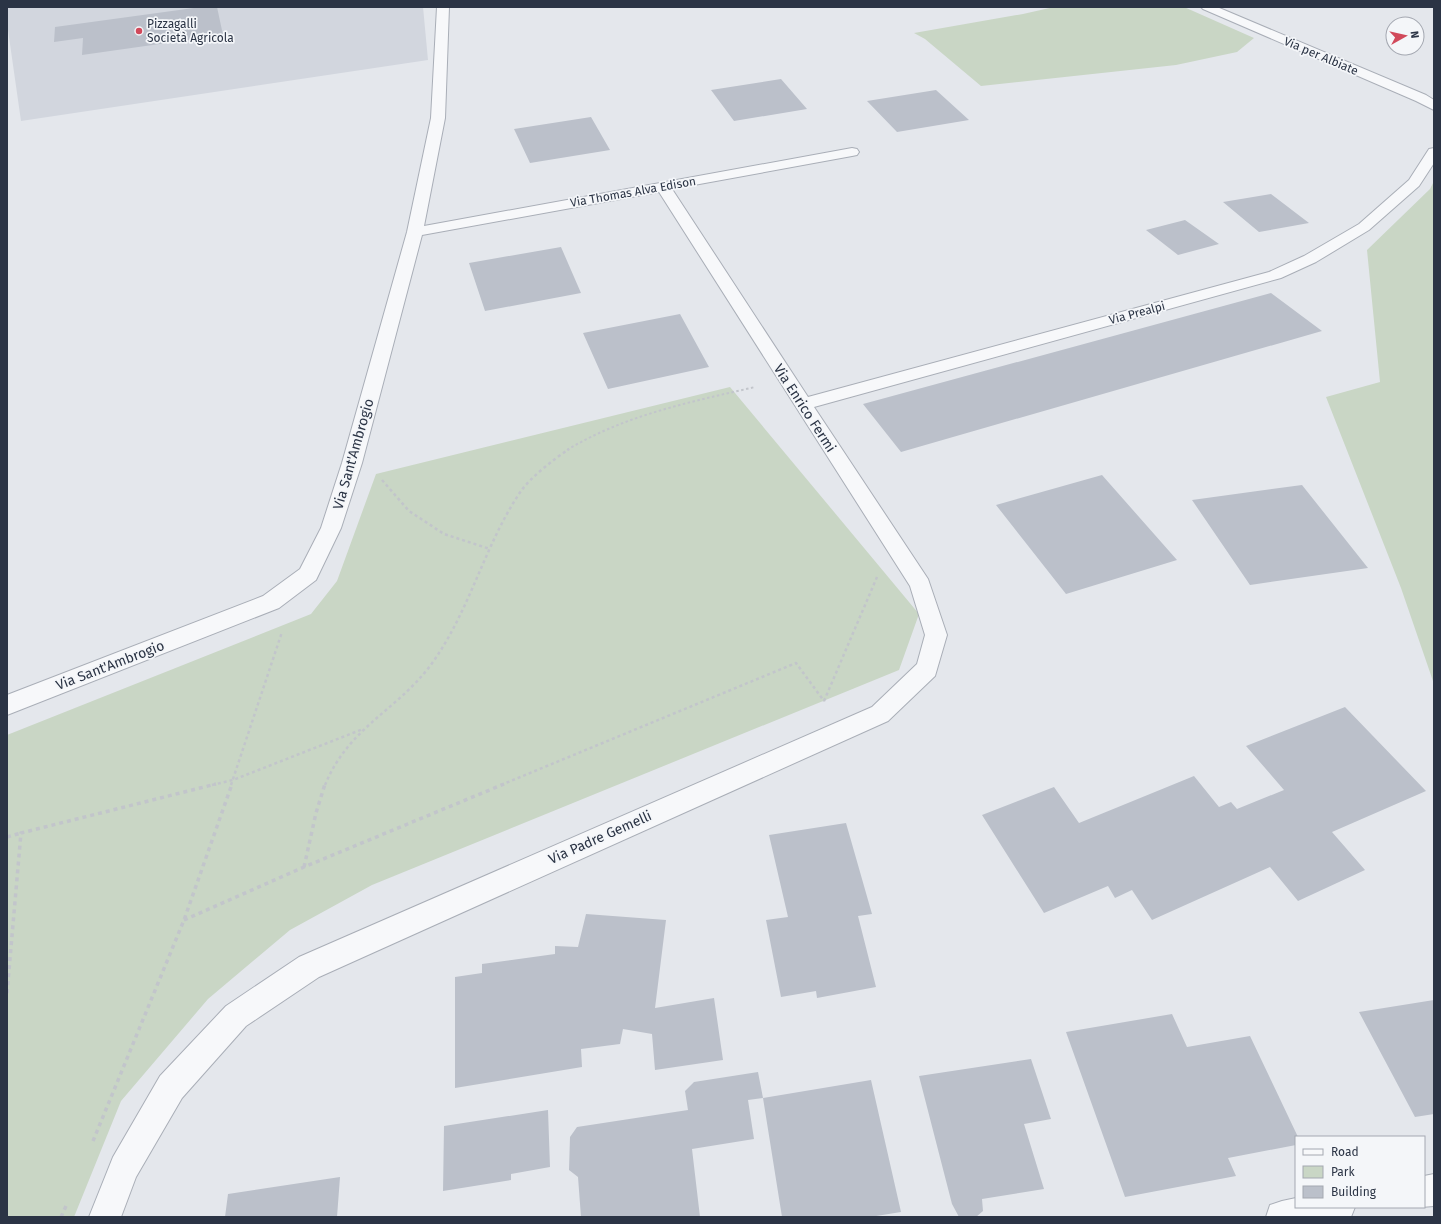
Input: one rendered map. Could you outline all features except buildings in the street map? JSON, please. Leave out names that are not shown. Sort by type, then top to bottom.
[{"type":"street","name":"Via Sant'Ambrogio","points":[[7,705],[272,602],[308,574],[331,528],[352,463],[415,232],[438,118],[444,7]]},
{"type":"street","name":"Via per Albiate","points":[[1207,7],[1421,98],[1434,106]]},
{"type":"street","name":"Via Thomas Alva Edison","points":[[415,232],[852,152]]},
{"type":"street","name":"Via Prealpi","points":[[802,404],[1275,275],[1310,259],[1364,227],[1414,183],[1434,152]]},
{"type":"street","name":"Via Enrico Fermi","points":[[663,187],[920,585],[936,635]]},
{"type":"street","name":"Via Padre Gemelli","points":[[105,1217],[124,1168],[170,1087],[236,1016],[309,967],[880,714],[927,669],[936,635]]},
{"type":"street","points":[[1282,1217],[1333,1208]]},
{"type":"path","points":[[304,867],[318,803],[336,762],[363,729],[410,688],[439,652],[460,617],[490,549],[522,490],[560,454],[606,428],[645,413],[787,380]]},
{"type":"path","points":[[352,463],[376,474],[409,511],[444,534],[490,549]]},
{"type":"path","points":[[824,701],[892,541]]},
{"type":"path","points":[[91,1144],[184,920],[233,780],[284,625],[272,602]]},
{"type":"path","points":[[184,920],[304,867],[796,663],[824,701],[841,730]]},
{"type":"path","points":[[7,837],[233,780],[363,729]]},
{"type":"path","points":[[7,993],[21,833]]},
{"type":"path","points":[[61,1217],[67,1202]]},
{"type":"shaded area","points":[[7,7],[423,7],[428,60],[21,121],[7,23]]},
{"type":"green space","points":[[1054,7],[1184,7],[1254,38],[1237,52],[1176,65],[981,86],[925,39],[914,33],[1023,14]]},
{"type":"green space","points":[[1434,181],[1434,684],[1401,588],[1326,397],[1380,382],[1367,250],[1430,189]]},
{"type":"green space","points":[[730,387],[919,614],[899,670],[372,885],[290,930],[208,999],[121,1101],[74,1217],[7,1217],[7,735],[311,614],[337,581],[376,474]]},
{"type":"place","name":"Pizzagalli Società Agricola","points":[[139,31]]}]
